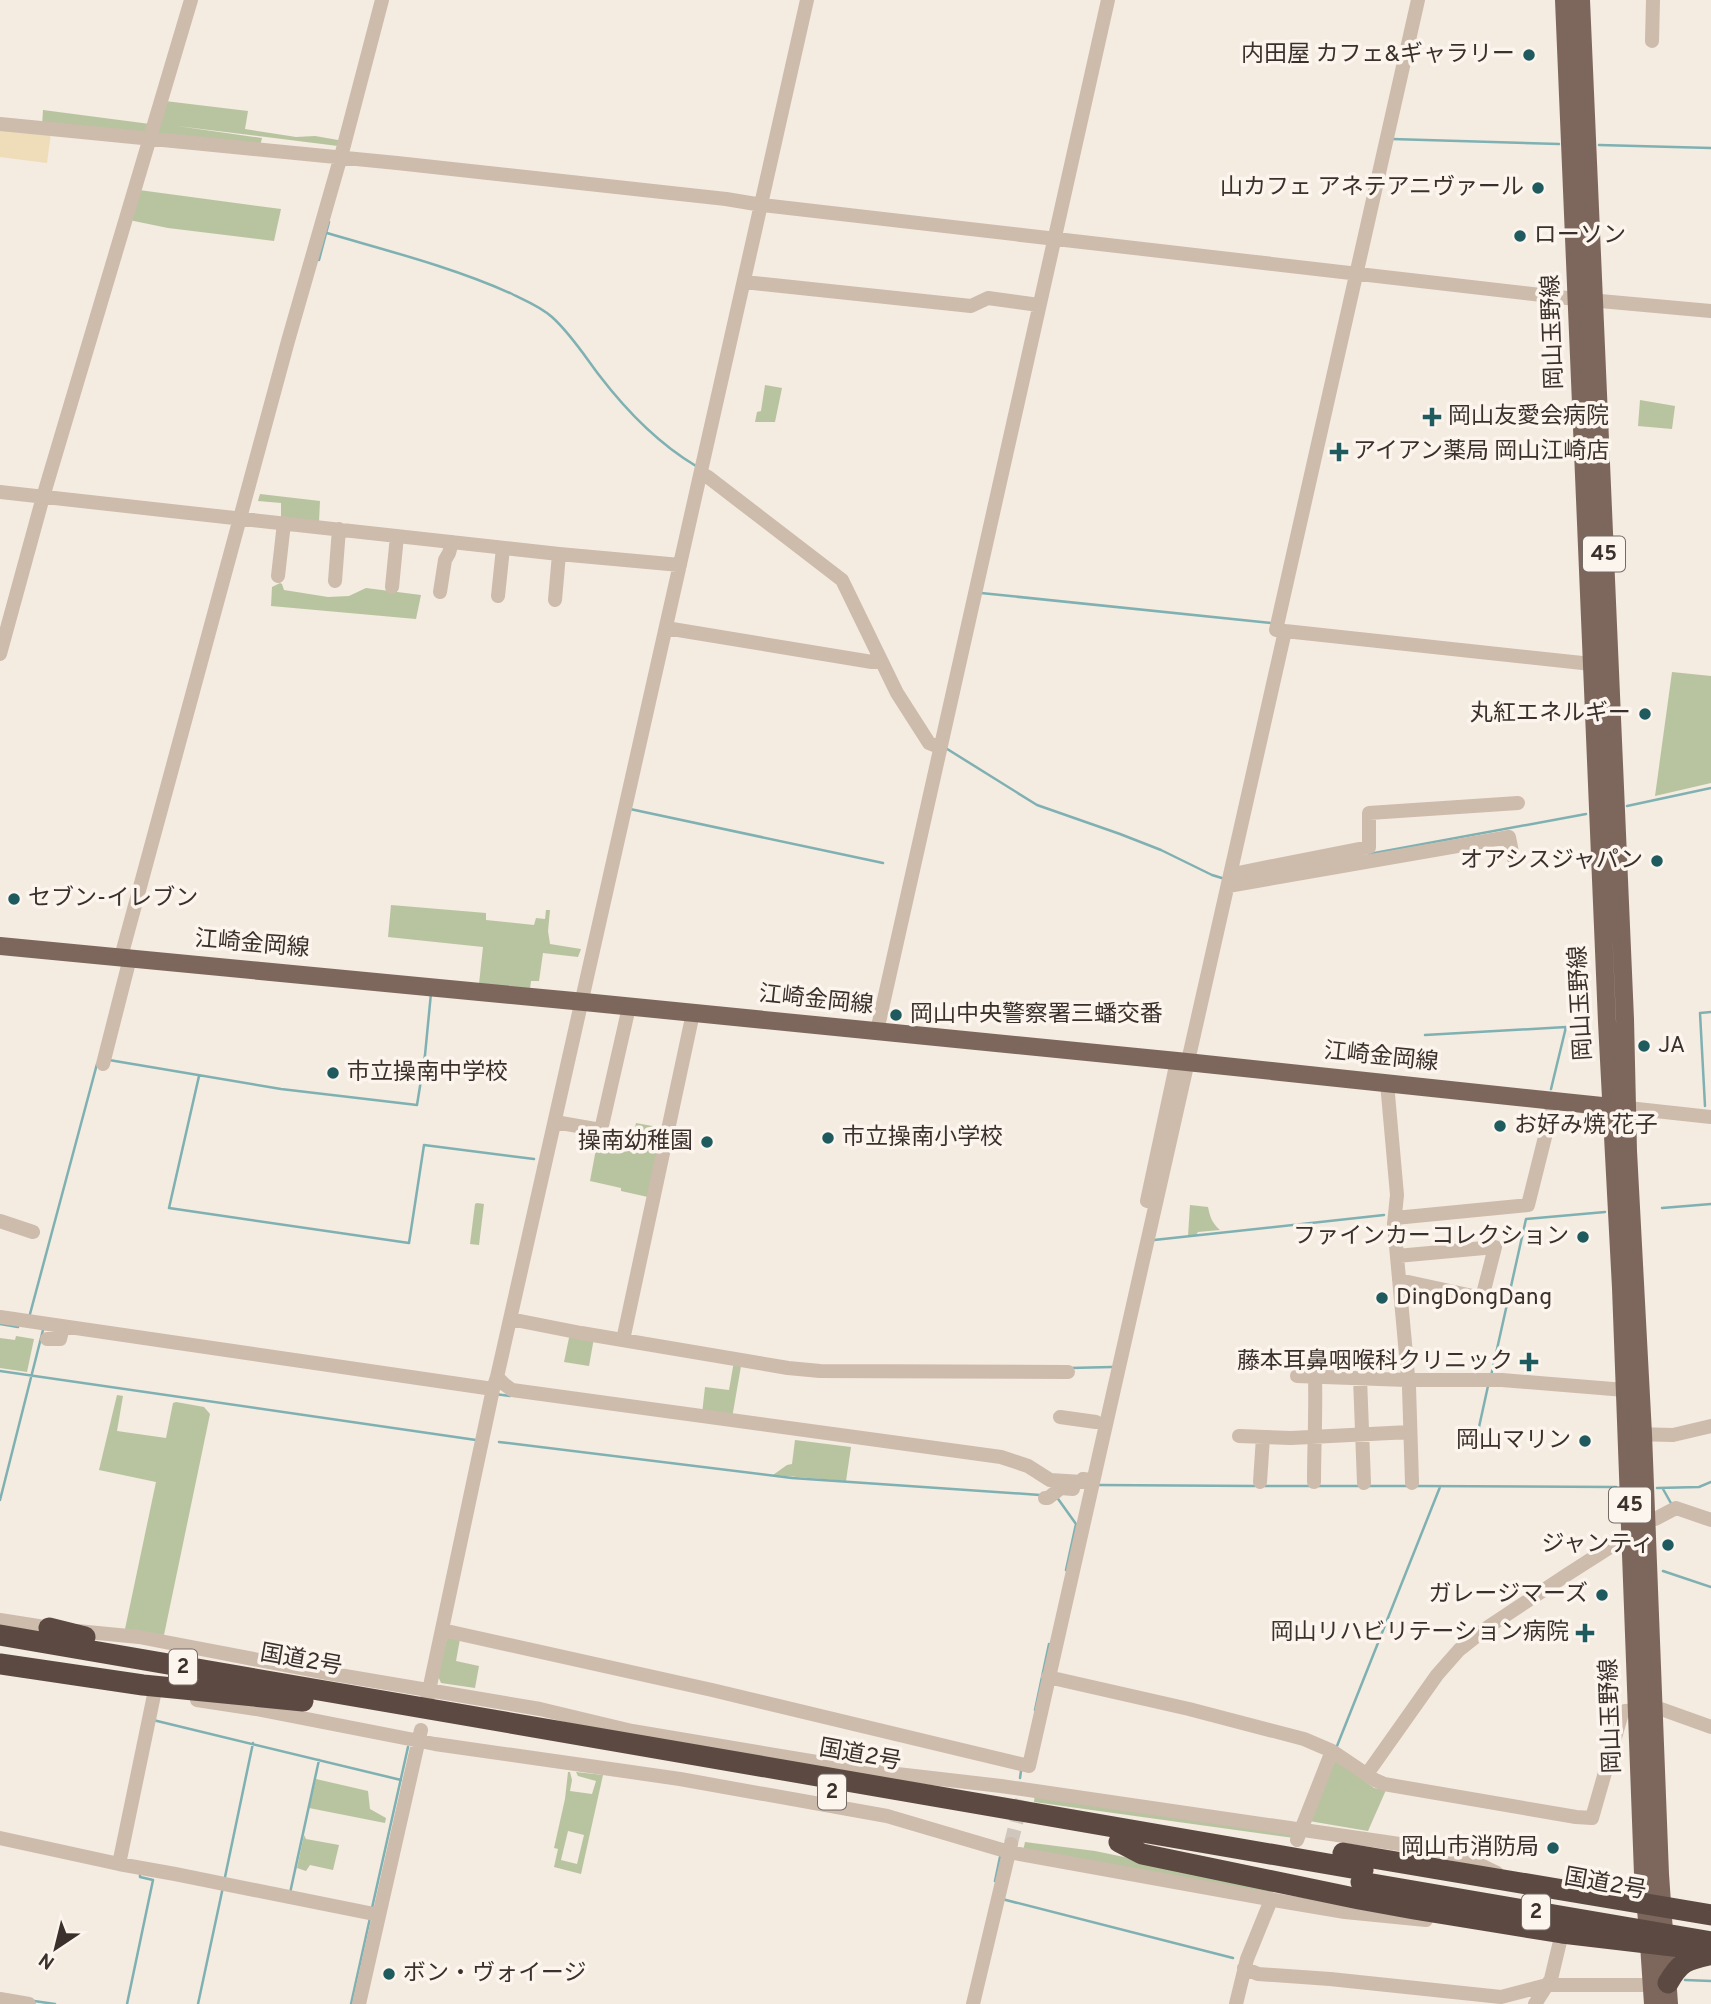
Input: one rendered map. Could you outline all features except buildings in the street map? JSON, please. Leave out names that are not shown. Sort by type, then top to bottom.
[{"type":"highway","points":[[49,1628],[78,1636],[171,1651],[334,1684],[367,1699]]},
{"type":"highway","name":"国道2号","points":[[0,1635],[981,1804],[1711,1942]]},
{"type":"highway","name":"国道2号","points":[[0,1648],[1119,1842],[1362,1876],[1710,1916]]},
{"type":"highway","points":[[0,1665],[143,1685],[303,1701]]},
{"type":"highway","points":[[981,1804],[1157,1825],[1403,1862],[1710,1916]]},
{"type":"highway","points":[[1119,1842],[1142,1854],[1359,1899],[1552,1931],[1698,1949],[1711,1954]]},
{"type":"highway","points":[[1663,1991],[1674,1972],[1687,1960],[1711,1954]]},
{"type":"main road","name":"岡山玉野線","points":[[1564,0],[1585,299],[1620,1108],[1625,1390],[1635,1434],[1646,1518],[1644,1710]]},
{"type":"main road","name":"岡山玉野線","points":[[1581,0],[1585,299]]},
{"type":"main road","name":"江崎金岡線","points":[[0,947],[877,1031],[1620,1108]]},
{"type":"main road","name":"岡山玉野線","points":[[1620,1108],[1629,1177],[1635,1434],[1631,1538],[1644,1710],[1654,1905],[1663,1991],[1653,2004]]},
{"type":"street","points":[[0,654],[43,497],[191,0]]},
{"type":"street","points":[[103,1064],[126,958],[343,158],[382,0]]},
{"type":"street","points":[[428,1695],[493,1387],[583,1002],[666,628],[676,565],[702,470],[807,0]]},
{"type":"street","points":[[877,1031],[1108,0]]},
{"type":"street","points":[[1147,1201],[1229,880],[1356,273],[1418,0]]},
{"type":"street","points":[[1653,0],[1653,41]]},
{"type":"street","points":[[0,124],[699,196],[1127,248],[1711,311]]},
{"type":"street","points":[[744,282],[971,306],[988,298],[1039,305]]},
{"type":"street","points":[[702,470],[842,580],[897,693],[929,743],[940,745]]},
{"type":"street","points":[[0,492],[676,565]]},
{"type":"street","points":[[278,576],[284,523]]},
{"type":"street","points":[[335,581],[339,529]]},
{"type":"street","points":[[392,587],[397,536]]},
{"type":"street","points":[[440,592],[445,560],[452,542]]},
{"type":"street","points":[[498,596],[503,548]]},
{"type":"street","points":[[555,600],[559,554]]},
{"type":"street","points":[[666,628],[881,662]]},
{"type":"street","points":[[1280,628],[1601,665]]},
{"type":"street","points":[[1229,880],[1238,873],[1369,847],[1369,813],[1518,803]]},
{"type":"street","points":[[1229,880],[1509,837],[1513,857]]},
{"type":"street","points":[[555,1122],[601,1130],[629,1007]]},
{"type":"street","points":[[623,1340],[693,1013]]},
{"type":"street","points":[[1023,1795],[1025,1765],[1048,1677],[1090,1483],[1100,1423],[1183,1062]]},
{"type":"street","points":[[1387,1083],[1397,1195],[1395,1218],[1409,1387],[1412,1483]]},
{"type":"street","points":[[1395,1218],[1528,1205],[1553,1101]]},
{"type":"street","points":[[1620,1108],[1711,1117]]},
{"type":"street","points":[[0,1221],[33,1232]]},
{"type":"street","points":[[1397,1256],[1495,1247],[1482,1298],[1399,1280]]},
{"type":"street","points":[[0,1317],[28,1321],[58,1333],[493,1387],[504,1384],[512,1390],[1001,1457],[1028,1466],[1050,1480],[1090,1483]]},
{"type":"street","points":[[510,1319],[788,1368],[820,1371],[1068,1373]]},
{"type":"street","points":[[1297,1376],[1502,1380],[1625,1390]]},
{"type":"street","points":[[1314,1482],[1315,1377]]},
{"type":"street","points":[[1360,1378],[1364,1483]]},
{"type":"street","points":[[1060,1417],[1100,1423]]},
{"type":"street","points":[[1635,1434],[1672,1435],[1711,1426]]},
{"type":"street","points":[[1239,1436],[1410,1432]]},
{"type":"street","points":[[1260,1482],[1263,1437]]},
{"type":"street","points":[[1051,1494],[1060,1488],[1090,1483]]},
{"type":"street","points":[[1646,1518],[1655,1519],[1676,1508],[1711,1520]]},
{"type":"street","points":[[1367,1773],[1437,1675],[1459,1650],[1488,1627],[1578,1568],[1618,1542],[1631,1538]]},
{"type":"street","points":[[0,1620],[139,1637],[428,1695],[540,1709],[632,1731],[763,1754],[1023,1795],[1299,1834],[1328,1832],[1420,1847],[1462,1856],[1524,1884]]},
{"type":"street","points":[[442,1630],[712,1690],[1025,1765]]},
{"type":"street","points":[[0,1665],[99,1688],[420,1735],[887,1816],[1010,1847],[1274,1896],[1345,1912],[1552,1931],[1557,1958],[1548,1985],[1535,2004]]},
{"type":"street","points":[[1048,1677],[1189,1709],[1318,1744],[1384,1784],[1576,1817],[1592,1818],[1622,1713],[1661,1709],[1711,1727]]},
{"type":"street","points":[[119,1864],[154,1695]]},
{"type":"street","points":[[359,2004],[374,1914],[420,1735]]},
{"type":"street","points":[[1299,1834],[1332,1751]]},
{"type":"street","points":[[1328,1832],[1385,1846],[1403,1862]]},
{"type":"street","points":[[0,1838],[374,1914]]},
{"type":"street","points":[[973,2004],[1010,1847]]},
{"type":"street","points":[[1236,2004],[1244,1968],[1274,1896]]},
{"type":"street","points":[[1244,1968],[1258,1973],[1501,1997],[1548,1985],[1663,1991]]},
{"type":"street","points":[[0,1999],[29,2004]]},
{"type":"green space","points":[[165,101],[248,111],[245,129],[338,140],[338,146],[177,126],[262,138],[260,146],[155,135]]},
{"type":"green space","points":[[43,110],[150,124],[147,133],[42,126]]},
{"type":"green space","points":[[139,190],[281,209],[274,241],[168,228],[129,220]]},
{"type":"green space","points":[[765,385],[782,388],[775,422],[755,422],[757,412],[761,411]]},
{"type":"green space","points":[[1640,400],[1675,406],[1672,429],[1638,426]]},
{"type":"green space","points":[[260,494],[320,501],[319,522],[281,518],[281,503],[258,501]]},
{"type":"green space","points":[[280,583],[284,590],[328,597],[349,596],[366,588],[421,595],[416,619],[271,606],[272,587]]},
{"type":"green space","points":[[1672,672],[1711,676],[1711,783],[1655,796]]},
{"type":"green space","points":[[391,905],[486,913],[486,920],[534,925],[536,918],[545,919],[546,910],[550,910],[550,944],[581,949],[578,957],[543,953],[539,981],[531,981],[530,989],[479,984],[483,947],[388,937]]},
{"type":"green space","points":[[636,1123],[663,1128],[648,1197],[590,1181],[599,1133],[632,1140]]},
{"type":"green space","points":[[477,1203],[484,1204],[479,1245],[470,1244]]},
{"type":"green space","points":[[1190,1205],[1208,1207],[1212,1220],[1220,1230],[1188,1236]]},
{"type":"green space","points":[[570,1333],[594,1338],[589,1366],[564,1362]]},
{"type":"green space","points":[[16,1336],[34,1339],[27,1372],[0,1368],[0,1338],[15,1340]]},
{"type":"green space","points":[[734,1361],[741,1366],[732,1418],[702,1414],[705,1387],[729,1390]]},
{"type":"green space","points":[[117,1395],[123,1396],[117,1431],[166,1438],[173,1403],[176,1402],[204,1407],[210,1414],[164,1635],[125,1629],[156,1482],[99,1470]]},
{"type":"green space","points":[[795,1440],[851,1447],[846,1481],[773,1475],[792,1464]]},
{"type":"green space","points":[[447,1638],[460,1639],[456,1661],[479,1666],[475,1688],[441,1683],[438,1676]]},
{"type":"green space","points":[[1333,1760],[1337,1760],[1374,1788],[1386,1790],[1368,1831],[1309,1821]]},
{"type":"green space","points":[[568,1772],[572,1780],[570,1791],[592,1794],[596,1781],[578,1776],[576,1772],[603,1775],[581,1874],[554,1867],[558,1849],[554,1848]],"holes":[[[568,1831],[584,1835],[577,1864],[561,1860]]]},
{"type":"green space","points":[[316,1779],[368,1791],[370,1809],[386,1818],[385,1823],[309,1808]]},
{"type":"green space","points":[[1035,1794],[1294,1832],[1294,1838],[1034,1802]]},
{"type":"green space","points":[[304,1835],[306,1839],[339,1845],[333,1870],[310,1865],[306,1871],[297,1868]]},
{"type":"green space","points":[[1025,1842],[1095,1851],[1275,1888],[1273,1893],[1023,1851]]},
{"type":"sand","points":[[0,127],[51,133],[47,163],[0,157]]},
{"type":"waterway","points":[[1392,139],[1559,144]]},
{"type":"waterway","points":[[1599,145],[1711,148]]},
{"type":"waterway","points":[[319,260],[329,222]]},
{"type":"waterway","points":[[327,233],[466,275],[542,310],[565,330],[631,413],[656,437],[696,466]]},
{"type":"waterway","points":[[981,593],[1271,623]]},
{"type":"waterway","points":[[944,747],[1037,805],[1161,850],[1225,879]]},
{"type":"waterway","points":[[1627,806],[1711,788]]},
{"type":"waterway","points":[[630,809],[883,863]]},
{"type":"waterway","points":[[1369,854],[1586,814]]},
{"type":"waterway","points":[[109,1060],[281,1089],[417,1105],[431,993]]},
{"type":"waterway","points":[[1705,1106],[1700,1013],[1711,1012]]},
{"type":"waterway","points":[[1425,1035],[1566,1027],[1551,1089]]},
{"type":"waterway","points":[[30,1314],[97,1064]]},
{"type":"waterway","points":[[199,1076],[169,1208],[409,1243],[424,1145],[534,1159]]},
{"type":"waterway","points":[[1662,1208],[1711,1204]]},
{"type":"waterway","points":[[1491,1376],[1526,1219],[1605,1212]]},
{"type":"waterway","points":[[1154,1240],[1384,1215]]},
{"type":"waterway","points":[[0,1324],[18,1327]]},
{"type":"waterway","points":[[0,1500],[43,1330]]},
{"type":"waterway","points":[[1070,1368],[1112,1367]]},
{"type":"waterway","points":[[0,1371],[476,1440]]},
{"type":"waterway","points":[[1479,1427],[1488,1386]]},
{"type":"waterway","points":[[495,1394],[510,1396]]},
{"type":"waterway","points":[[499,1442],[792,1478],[1040,1495]]},
{"type":"waterway","points":[[1657,1488],[1699,1487],[1711,1482]]},
{"type":"waterway","points":[[1097,1485],[1255,1486]]},
{"type":"waterway","points":[[1265,1486],[1311,1486]]},
{"type":"waterway","points":[[1318,1486],[1360,1486]]},
{"type":"waterway","points":[[1367,1486],[1409,1486]]},
{"type":"waterway","points":[[1416,1486],[1616,1487]]},
{"type":"waterway","points":[[1337,1746],[1440,1487]]},
{"type":"waterway","points":[[1663,1489],[1672,1505]]},
{"type":"waterway","points":[[1056,1496],[1076,1524],[1066,1570]]},
{"type":"waterway","points":[[1663,1571],[1711,1587]]},
{"type":"waterway","points":[[1035,1710],[1049,1644]]},
{"type":"waterway","points":[[153,1720],[401,1780]]},
{"type":"waterway","points":[[225,1877],[253,1743]]},
{"type":"waterway","points":[[372,1908],[408,1747]]},
{"type":"waterway","points":[[290,1893],[319,1760]]},
{"type":"waterway","points":[[1020,1778],[1021,1771]]},
{"type":"waterway","points":[[995,1881],[1000,1857]]},
{"type":"waterway","points":[[127,2004],[153,1880],[140,1877],[140,1873]]},
{"type":"waterway","points":[[198,2004],[223,1887]]},
{"type":"waterway","points":[[1002,1899],[1233,1958]]},
{"type":"waterway","points":[[351,2004],[370,1918]]},
{"type":"waterway","points":[[1685,1980],[1711,1981]]},
{"type":"waterway","points":[[34,2001],[55,2004]]},
{"type":"tunnel","points":[[1011,1843],[1022,1800]]},
{"type":"place","name":"内田屋 カフェ&ギャラリー","points":[[1529,55]]},
{"type":"place","name":"山カフェ アネテアニヴァール","points":[[1538,188]]},
{"type":"place","name":"ローソン","points":[[1520,236]]},
{"type":"place","name":"岡山友愛会病院","points":[[1432,417]]},
{"type":"place","name":"アイアン薬局 岡山江崎店","points":[[1339,452]]},
{"type":"place","name":"丸紅エネルギー","points":[[1645,714]]},
{"type":"place","name":"オアシスジャパン","points":[[1657,861]]},
{"type":"place","name":"セブン-イレブン","points":[[14,899]]},
{"type":"place","name":"岡山中央警察署三蟠交番","points":[[896,1015]]},
{"type":"place","name":"JA","points":[[1644,1046]]},
{"type":"place","name":"市立操南中学校","points":[[333,1073]]},
{"type":"place","name":"お好み焼 花子","points":[[1500,1126]]},
{"type":"place","name":"市立操南小学校","points":[[828,1138]]},
{"type":"place","name":"操南幼稚園","points":[[707,1142]]},
{"type":"place","name":"ファインカーコレクション","points":[[1583,1237]]},
{"type":"place","name":"DingDongDang","points":[[1382,1298]]},
{"type":"place","name":"藤本耳鼻咽喉科クリニック","points":[[1529,1362]]},
{"type":"place","name":"岡山マリン","points":[[1585,1441]]},
{"type":"place","name":"ジャンティ","points":[[1668,1545]]},
{"type":"place","name":"ガレージマーズ","points":[[1602,1595]]},
{"type":"place","name":"岡山リハビリテーション病院","points":[[1585,1633]]},
{"type":"place","name":"岡山市消防局","points":[[1553,1848]]},
{"type":"place","name":"ボン・ヴォイージ","points":[[389,1974]]}]
